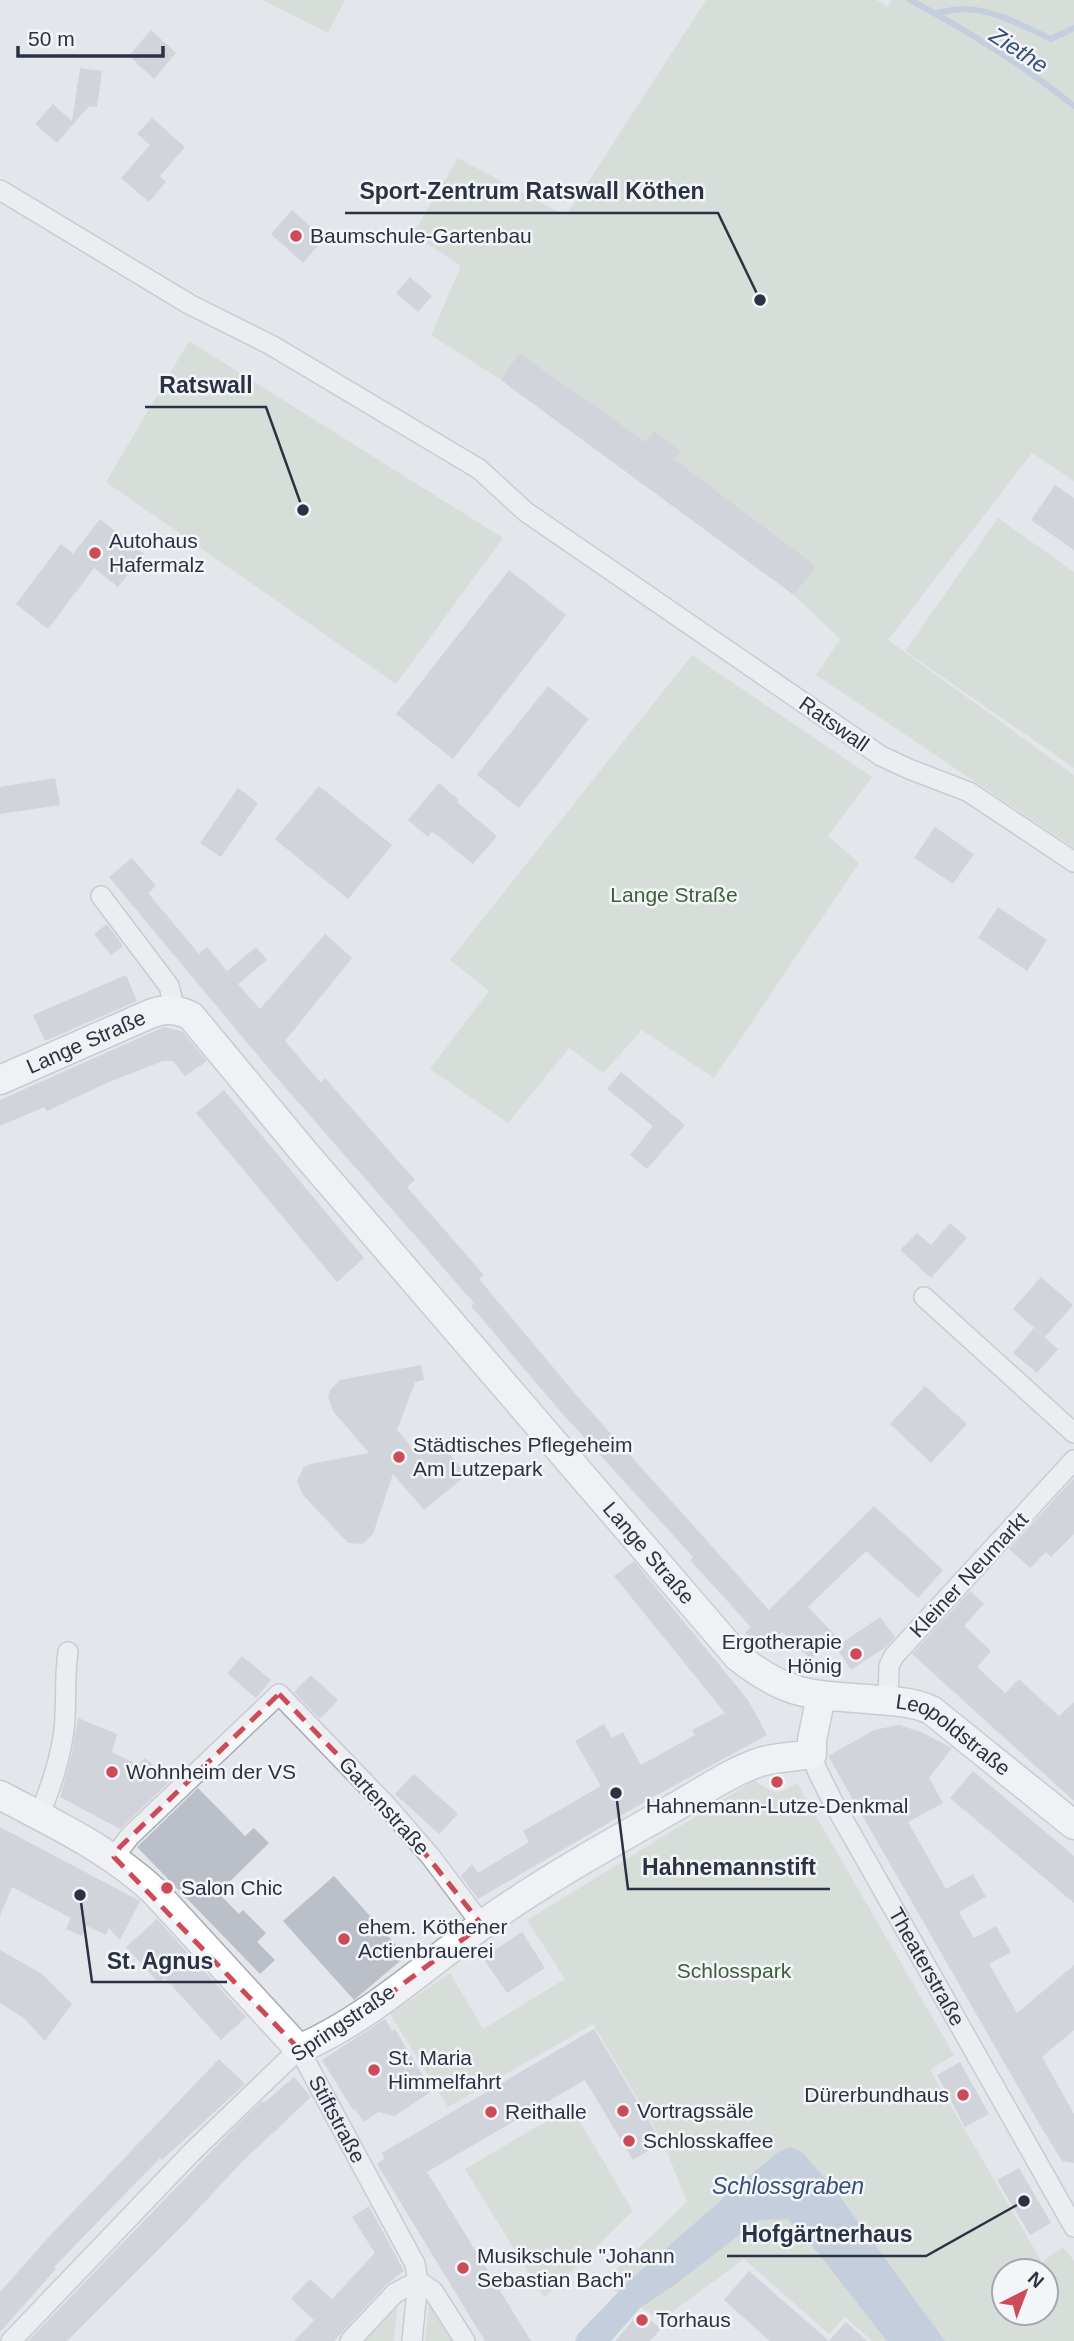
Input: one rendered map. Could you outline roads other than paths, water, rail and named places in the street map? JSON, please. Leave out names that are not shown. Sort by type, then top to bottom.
[{"type":"main road","name":"Lange Straße","points":[[0,1080],[163,1009],[191,1016],[303,1151],[721,1639],[738,1657],[771,1681],[816,1695]]},
{"type":"main road","name":"Leopoldstraße","points":[[816,1695],[922,1706],[941,1716],[1074,1825]]},
{"type":"main road","name":"Theaterstraße","points":[[812,1754],[816,1695]]},
{"type":"main road","name":"Springstraße","points":[[299,2049],[320,2041],[372,2007],[482,1925],[651,1821],[739,1771],[780,1757],[812,1754]]},
{"type":"main road","name":"Stiftstraße","points":[[0,1795],[114,1857],[154,1891],[299,2049]]},
{"type":"street","name":"Ratswall","points":[[0,190],[189,303],[271,345],[479,470],[526,512],[881,756],[969,792],[1074,863]]},
{"type":"street","name":"Lange Straße","points":[[101,896],[169,986],[175,1010]]},
{"type":"street","points":[[924,1297],[1074,1433]]},
{"type":"street","name":"Kleiner Neumarkt","points":[[888,1701],[889,1666],[894,1656],[1074,1460]]},
{"type":"street","points":[[38,1815],[46,1799],[64,1731],[64,1678],[68,1652]]},
{"type":"street","name":"Gartenstraße","points":[[114,1857],[130,1836],[279,1694],[387,1806],[431,1857],[482,1925]]},
{"type":"street","name":"Theaterstraße","points":[[812,1754],[832,1800],[1072,2218]]},
{"type":"street","name":"Stiftstraße","points":[[299,2049],[415,2264],[418,2281]]},
{"type":"street","name":"Springstraße","points":[[11,2341],[192,2152],[299,2049]]},
{"type":"street","points":[[350,2341],[394,2293],[418,2281]]},
{"type":"street","points":[[412,2341],[418,2281]]},
{"type":"street","points":[[418,2281],[433,2291],[465,2341]]},
{"type":"water","name":"Schlossgraben","points":[[790,2147],[802,2152],[836,2191],[945,2341],[887,2341],[788,2219],[759,2220],[640,2308],[611,2341],[575,2341],[578,2334],[629,2281],[736,2187],[777,2153]]},
{"type":"waterway","name":"Ziethe","points":[[910,0],[995,49],[1074,106]]},
{"type":"waterway","points":[[935,13],[963,9],[986,12],[1051,39],[1074,28]]},
{"type":"place","name":"Baumschule-Gartenbau","points":[[296,236]]},
{"type":"place","name":"Sport-Zentrum Ratswall Köthen","points":[[760,300]]},
{"type":"place","name":"Ratswall","points":[[303,510]]},
{"type":"place","name":"Autohaus Hafermalz","points":[[95,553]]},
{"type":"place","name":"Städtisches Pflegeheim Am Lutzepark","points":[[399,1457]]},
{"type":"place","name":"Ergotherapie Hönig","points":[[856,1654]]},
{"type":"place","name":"Wohnheim der VS","points":[[112,1772]]},
{"type":"place","name":"Hahnemann-Lutze-Denkmal","points":[[777,1782]]},
{"type":"place","name":"Hahnemannstift","points":[[616,1793]]},
{"type":"place","name":"Salon Chic","points":[[167,1888]]},
{"type":"place","name":"St. Agnus","points":[[80,1895]]},
{"type":"place","name":"ehem. Köthener Actienbrauerei","points":[[344,1939]]},
{"type":"place","name":"St. Maria Himmelfahrt","points":[[374,2070]]},
{"type":"place","name":"Dürerbundhaus","points":[[963,2095]]},
{"type":"place","name":"Vortragssäle","points":[[623,2111]]},
{"type":"place","name":"Reithalle","points":[[491,2112]]},
{"type":"place","name":"Schlosskaffee","points":[[629,2141]]},
{"type":"place","name":"Hofgärtnerhaus","points":[[1024,2201]]},
{"type":"place","name":"Musikschule \"Johann Sebastian Bach\"","points":[[463,2268]]},
{"type":"place","name":"Torhaus","points":[[642,2320]]},
{"type":"park label","name":"Schlosspark","points":[[734,1971]]}]
